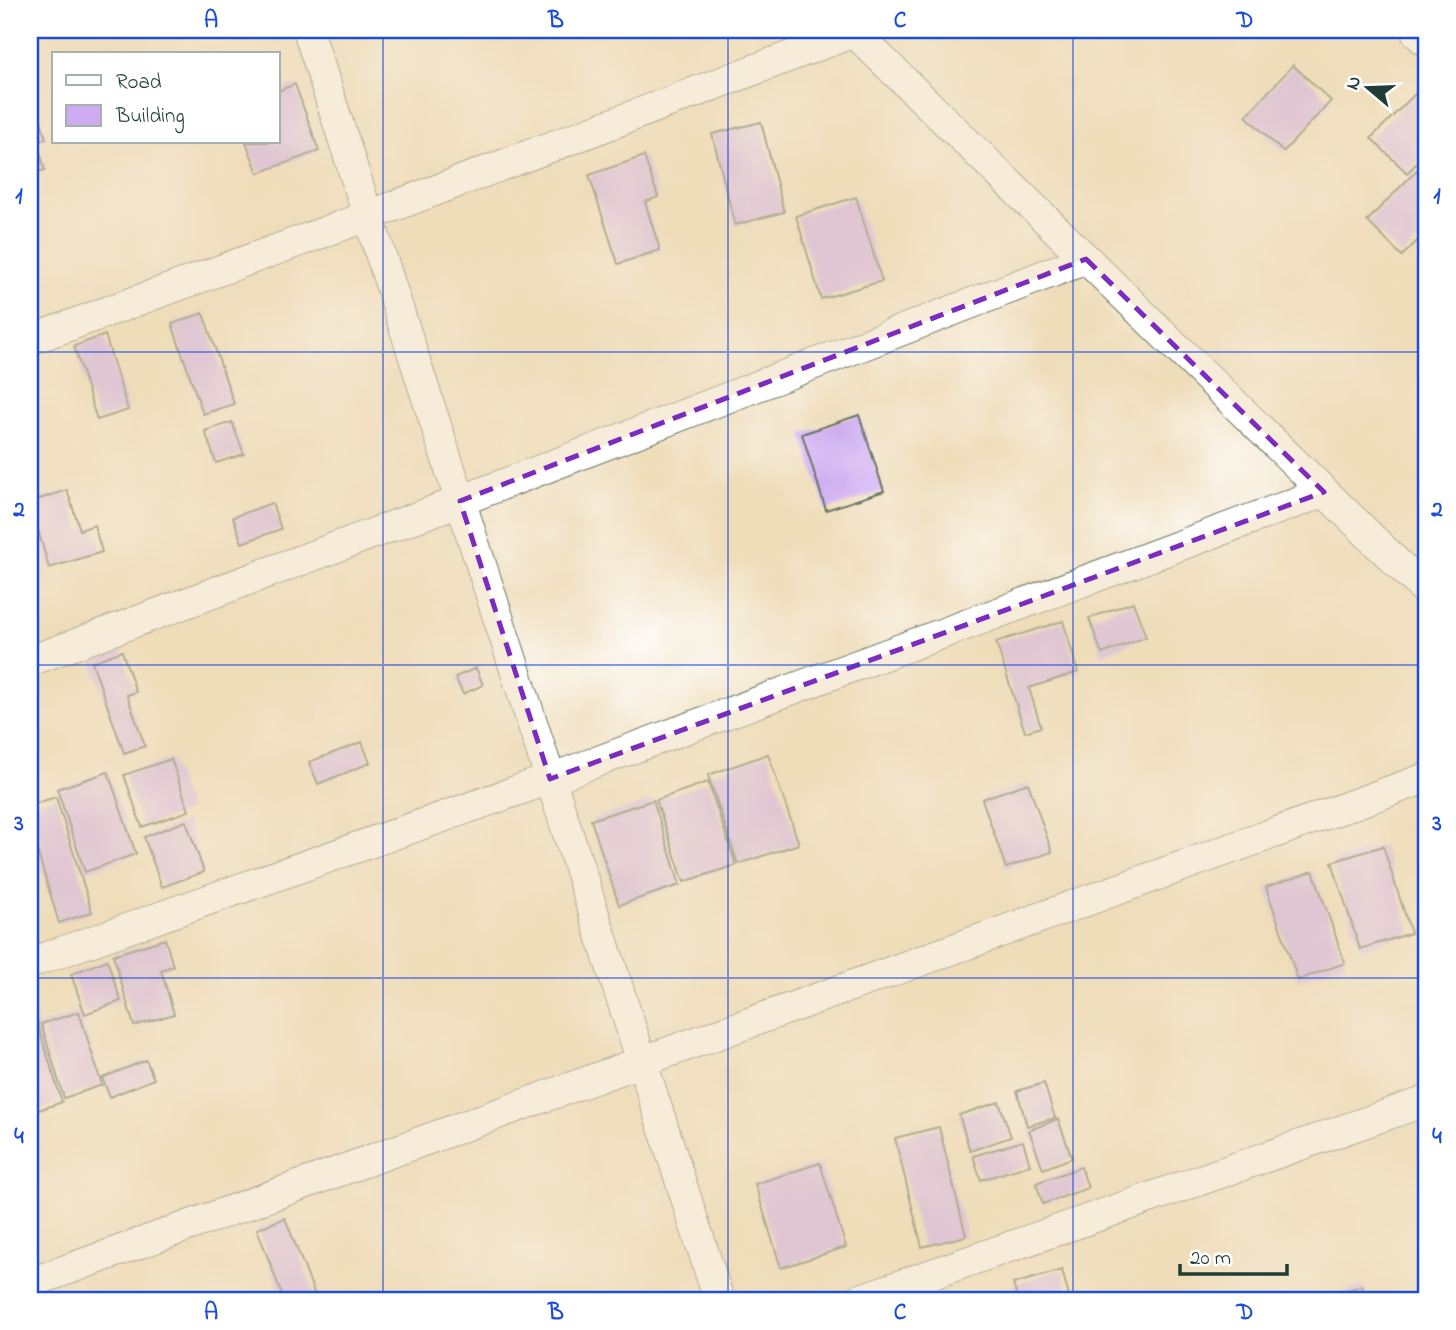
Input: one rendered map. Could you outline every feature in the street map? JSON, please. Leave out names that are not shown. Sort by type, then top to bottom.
[{"type":"street","points":[[308,30],[719,1300]]},
{"type":"street","points":[[1419,30],[1426,37]]},
{"type":"street","points":[[30,340],[368,216],[853,31],[1426,592]]},
{"type":"street","points":[[30,661],[460,500],[1086,259]]},
{"type":"street","points":[[30,963],[550,779],[1324,492]]},
{"type":"street","points":[[30,1283],[1426,778]]},
{"type":"street","points":[[858,1300],[1426,1101]]},
{"type":"highlighted area","points":[[1086,259],[1324,492],[550,779],[460,501]]},
{"type":"building","points":[[1293,65],[1331,101],[1283,152],[1246,116]]},
{"type":"building","points":[[30,82],[46,139],[37,141],[45,170],[30,174]]},
{"type":"building","points":[[295,84],[319,151],[258,173],[247,144],[280,144],[280,90]]},
{"type":"building","points":[[1418,91],[1426,100],[1426,154],[1407,173],[1371,138]]},
{"type":"building","points":[[761,122],[784,212],[735,225],[712,134]]},
{"type":"building","points":[[644,156],[658,197],[645,202],[660,250],[618,264],[589,175]]},
{"type":"building","points":[[1417,170],[1426,179],[1426,232],[1402,256],[1367,221]]},
{"type":"building","points":[[856,197],[882,281],[821,299],[796,216]]},
{"type":"building","points":[[203,313],[234,404],[203,414],[172,324]]},
{"type":"building","points":[[105,335],[128,410],[97,420],[74,346]]},
{"type":"building","points":[[859,415],[884,491],[826,510],[802,434]]},
{"type":"building","points":[[232,422],[244,454],[216,463],[205,431]]},
{"type":"building","points":[[67,490],[80,530],[94,525],[102,552],[49,568],[30,502]]},
{"type":"building","points":[[272,503],[281,529],[242,543],[233,517]]},
{"type":"building","points":[[1133,602],[1146,637],[1102,654],[1089,618]]},
{"type":"building","points":[[1063,621],[1078,672],[1029,688],[1041,727],[1025,732],[996,642]]},
{"type":"building","points":[[122,651],[136,692],[127,695],[145,746],[124,753],[92,662]]},
{"type":"building","points":[[476,668],[483,685],[463,694],[455,677]]},
{"type":"building","points":[[362,742],[370,763],[318,784],[309,762]]},
{"type":"building","points":[[768,754],[799,844],[738,864],[708,775]]},
{"type":"building","points":[[171,759],[189,811],[142,827],[124,775]]},
{"type":"building","points":[[108,772],[136,854],[85,872],[57,789]]},
{"type":"building","points":[[708,782],[736,865],[684,882],[656,800]]},
{"type":"building","points":[[1028,783],[1052,852],[1006,868],[982,799]]},
{"type":"building","points":[[56,797],[92,912],[59,923],[30,827],[30,805]]},
{"type":"building","points":[[653,800],[680,885],[619,905],[591,820]]},
{"type":"building","points":[[186,821],[204,872],[162,887],[144,837]]},
{"type":"building","points":[[1383,846],[1411,933],[1360,949],[1332,862]]},
{"type":"building","points":[[1313,871],[1345,963],[1298,980],[1266,887]]},
{"type":"building","points":[[165,939],[173,966],[161,970],[174,1014],[134,1026],[113,955]]},
{"type":"building","points":[[107,960],[121,1001],[85,1014],[71,974]]},
{"type":"building","points":[[30,1000],[62,1102],[30,1113]]},
{"type":"building","points":[[79,1012],[102,1085],[64,1098],[41,1024]]},
{"type":"building","points":[[146,1060],[154,1079],[110,1097],[102,1078]]},
{"type":"building","points":[[1044,1083],[1055,1118],[1027,1126],[1017,1091]]},
{"type":"building","points":[[999,1102],[1011,1137],[970,1151],[959,1115]]},
{"type":"building","points":[[1058,1119],[1072,1158],[1043,1169],[1029,1130]]},
{"type":"building","points":[[939,1127],[966,1236],[922,1247],[895,1138]]},
{"type":"building","points":[[1023,1141],[1030,1165],[981,1180],[973,1156]]},
{"type":"building","points":[[820,1163],[846,1247],[781,1268],[755,1184]]},
{"type":"building","points":[[1081,1167],[1088,1188],[1043,1204],[1036,1183]]},
{"type":"building","points":[[285,1218],[317,1300],[284,1300],[257,1229]]},
{"type":"building","points":[[1062,1270],[1070,1300],[1018,1300],[1013,1284]]},
{"type":"building","points":[[1362,1285],[1367,1300],[1321,1300]]}]
